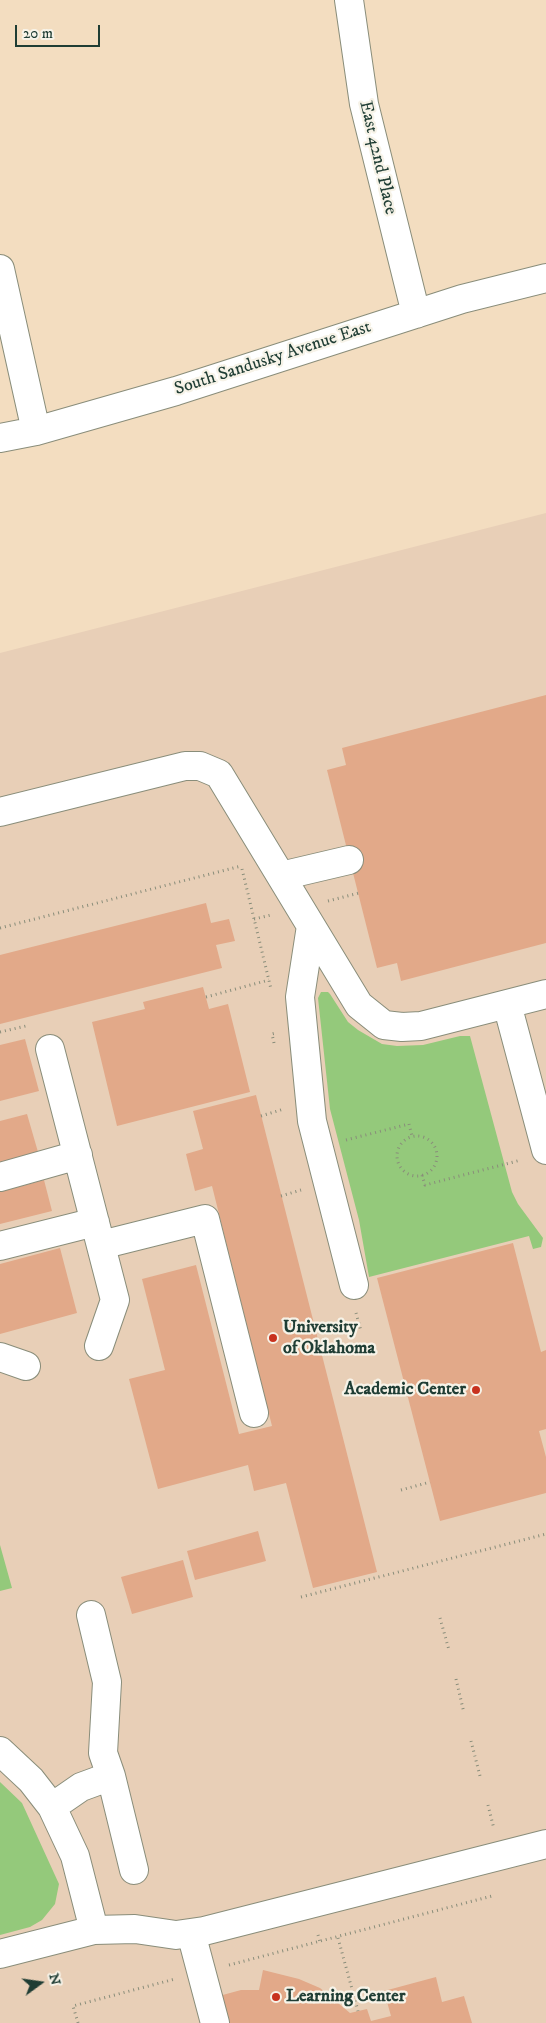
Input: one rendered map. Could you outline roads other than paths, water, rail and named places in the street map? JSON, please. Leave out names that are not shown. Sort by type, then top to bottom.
[{"type":"street","name":"East 42nd Place","points":[[349,0],[364,104],[416,314]]},
{"type":"street","points":[[0,269],[36,431]]},
{"type":"street","name":"South Sandusky Avenue East","points":[[0,438],[36,431],[176,391],[462,299],[546,278]]},
{"type":"street","points":[[0,812],[185,766],[200,766],[218,774],[359,1005],[384,1025],[402,1027],[421,1026],[546,994]]},
{"type":"street","points":[[286,884],[352,869]]},
{"type":"street","points":[[311,926],[300,997],[312,1121],[354,1285]]},
{"type":"street","points":[[507,1004],[537,1154]]},
{"type":"street","points":[[50,1049],[115,1300],[100,1346]]},
{"type":"street","points":[[0,1177],[78,1155]]},
{"type":"street","points":[[0,1246],[205,1219],[254,1413]]},
{"type":"street","points":[[0,1357],[26,1366]]},
{"type":"street","points":[[91,1615],[107,1682],[103,1753],[111,1776],[134,1870]]},
{"type":"street","points":[[0,1751],[31,1780],[52,1807],[75,1856],[94,1930]]},
{"type":"street","points":[[52,1807],[81,1787],[111,1776]]},
{"type":"street","points":[[0,1954],[94,1930],[135,1929],[176,1935],[192,1932],[546,1844]]},
{"type":"street","points":[[192,1932],[215,2023]]},
{"type":"place","name":"University of Oklahoma","points":[[273,1338]]},
{"type":"place","name":"Academic Center","points":[[476,1390]]},
{"type":"place","name":"Learning Center","points":[[276,1997]]}]
